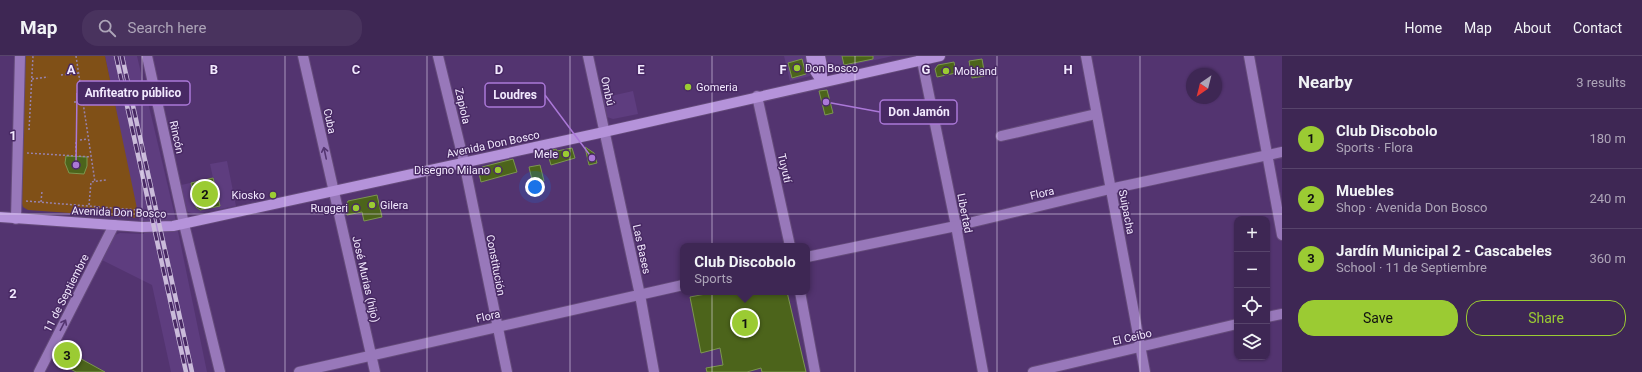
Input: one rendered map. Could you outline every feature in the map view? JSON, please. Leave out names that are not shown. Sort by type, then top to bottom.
[{"type":"main road","points":[[811,56],[813,68],[822,82]]},
{"type":"main road","points":[[820,56],[822,66],[822,82]]},
{"type":"main road","name":"Avenida Don Bosco","points":[[0,217],[154,227],[184,224],[604,132],[922,58],[940,56]]},
{"type":"street","points":[[16,219],[20,56]]},
{"type":"street","name":"Rincón","points":[[147,56],[184,224],[220,372]]},
{"type":"street","name":"Cuba","points":[[303,56],[333,191]]},
{"type":"street","name":"Zapiola","points":[[438,56],[464,162]]},
{"type":"street","name":"Ombú","points":[[588,56],[604,132]]},
{"type":"street","name":"Suipacha","points":[[1086,56],[1145,372]]},
{"type":"street","points":[[1249,56],[1282,235]]},
{"type":"street","name":"Libertad","points":[[922,58],[956,226],[983,372]]},
{"type":"street","name":"Tuyutí","points":[[757,96],[789,243]]},
{"type":"street","points":[[1001,136],[1096,114]]},
{"type":"street","name":"Las Bases","points":[[604,132],[640,295],[654,372]]},
{"type":"street","name":"Flora","points":[[810,256],[956,226],[1110,189],[1282,152]]},
{"type":"street","name":"Constitución","points":[[464,162],[496,326],[507,372]]},
{"type":"street","name":"José Murias (hijo)","points":[[333,191],[375,372]]},
{"type":"street","name":"11 de Septiembre","points":[[39,372],[114,225]]},
{"type":"street","name":"Flora","points":[[299,372],[496,326],[680,286]]},
{"type":"street","points":[[801,295],[815,372]]},
{"type":"street","points":[[1270,316],[1282,314]]},
{"type":"street","name":"El Ceibo","points":[[1033,372],[1234,325]]},
{"type":"path","points":[[29,131],[33,56]]},
{"type":"path","points":[[76,56],[94,182]]},
{"type":"path","points":[[61,75],[79,73]]},
{"type":"path","points":[[32,79],[48,77]]},
{"type":"path","points":[[74,102],[83,102]]},
{"type":"path","points":[[80,140],[88,139]]},
{"type":"path","points":[[76,142],[76,156]]},
{"type":"path","points":[[27,153],[91,157]]},
{"type":"path","points":[[89,206],[91,182],[106,180]]},
{"type":"path","points":[[41,202],[42,191]]},
{"type":"path","points":[[25,195],[25,201],[138,210]]},
{"type":"shaded area","points":[[24,56],[105,56],[139,218],[28,210],[23,207],[21,201]]},
{"type":"shaded area","points":[[105,56],[137,56],[174,212],[207,372],[171,372],[152,285],[100,259],[115,235],[120,233],[144,234],[135,207]]},
{"type":"shaded area","points":[[784,56],[807,56],[811,73],[810,76],[790,81]]},
{"type":"shaded area","points":[[823,56],[893,56],[834,69],[827,67]]},
{"type":"shaded area","points":[[633,91],[638,114],[613,119],[607,117],[602,98]]},
{"type":"shaded area","points":[[227,161],[236,206],[194,214],[188,212],[186,210],[181,185],[213,178],[210,164]]},
{"type":"building","points":[[842,56],[873,56],[873,59],[844,65]]},
{"type":"building","name":"Don Bosco","points":[[802,59],[806,74],[792,78],[788,63]]},
{"type":"building","points":[[982,59],[985,76],[972,78],[969,61]]},
{"type":"building","name":"Mobland","points":[[954,62],[956,73],[937,77],[935,69],[938,65]]},
{"type":"building","points":[[827,90],[833,113],[825,115],[819,91]]},
{"type":"building","points":[[585,147],[594,153],[597,163],[589,165]]},
{"type":"building","points":[[572,148],[575,158],[551,165],[547,151]]},
{"type":"building","points":[[66,156],[87,157],[87,166],[84,174],[69,173],[65,163]]},
{"type":"building","name":"Disegno Milano","points":[[513,159],[517,172],[481,182],[479,173],[482,167]]},
{"type":"building","points":[[540,165],[544,181],[533,184],[529,167]]},
{"type":"building","points":[[213,178],[220,206],[200,210],[196,207],[191,183]]},
{"type":"building","points":[[377,195],[382,217],[364,221],[362,212],[347,215],[346,205],[348,201]]},
{"type":"building","points":[[700,295],[788,295],[806,372],[762,372],[761,368],[747,372],[707,372],[706,368],[723,365],[720,348],[701,353],[690,297]]},
{"type":"building","points":[[63,349],[105,372],[76,372],[56,361]]},
{"type":"railway","points":[[116,56],[186,372]]},
{"type":"railway","points":[[122,56],[192,372]]},
{"type":"place","name":"Don Bosco","points":[[797,68]]},
{"type":"place","name":"Mobland","points":[[946,71]]},
{"type":"place","name":"Gomeria","points":[[688,87]]},
{"type":"place","name":"Don Jamón","points":[[826,102]]},
{"type":"place","name":"Mele","points":[[566,154]]},
{"type":"place","name":"Loudres","points":[[592,158]]},
{"type":"place","name":"Anfiteatro público","points":[[76,165]]},
{"type":"place","name":"Disegno Milano","points":[[498,170]]},
{"type":"place","name":"Muebles","points":[[205,194]]},
{"type":"place","name":"Kiosko","points":[[273,195]]},
{"type":"place","name":"Gilera","points":[[372,205]]},
{"type":"place","name":"Ruggeri","points":[[356,208]]},
{"type":"place","name":"Club Discobolo","points":[[745,323]]},
{"type":"place","name":"Jardín Municipal 2 - Cascabeles","points":[[67,355]]}]
